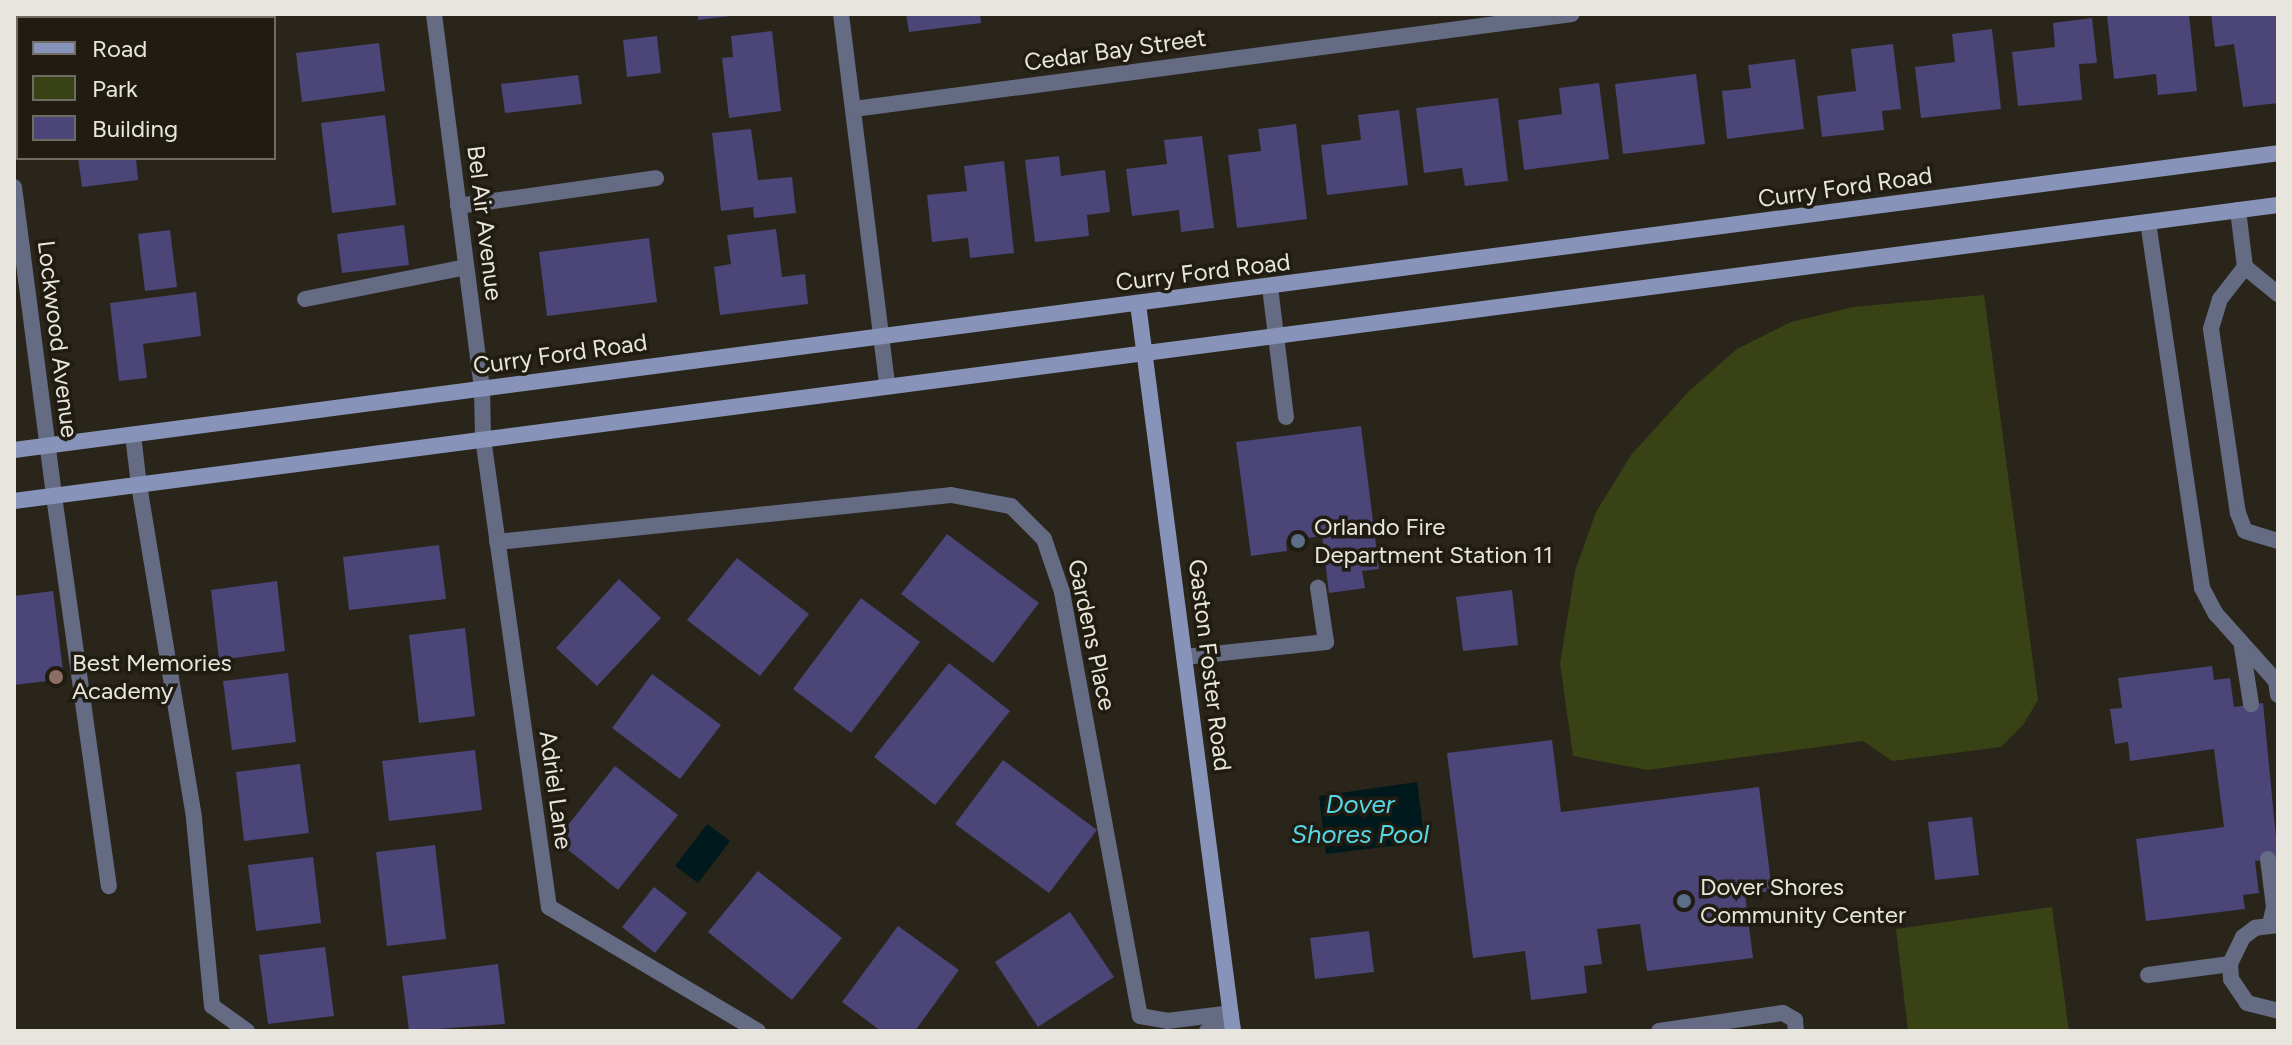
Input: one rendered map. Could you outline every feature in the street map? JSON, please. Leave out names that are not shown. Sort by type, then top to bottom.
[{"type":"main road","name":"Curry Ford Road","points":[[14,450],[2278,153]]},
{"type":"main road","points":[[14,501],[2278,205]]},
{"type":"main road","name":"Gaston Foster Road","points":[[1138,304],[1232,1024]]},
{"type":"street","name":"Bel Air Avenue","points":[[434,14],[482,389],[483,438]]},
{"type":"street","points":[[841,14],[887,385]]},
{"type":"street","name":"Cedar Bay Street","points":[[854,109],[1572,14]]},
{"type":"street","points":[[458,206],[656,178]]},
{"type":"street","name":"Lockwood Avenue","points":[[14,187],[20,285],[48,446],[109,886]]},
{"type":"street","points":[[2238,210],[2245,267],[2278,294]]},
{"type":"street","points":[[2148,222],[2202,588],[2242,645],[2276,681],[2278,695]]},
{"type":"street","points":[[305,299],[466,267]]},
{"type":"street","points":[[2245,267],[2220,299],[2211,329],[2238,513],[2245,531],[2278,541]]},
{"type":"street","points":[[1270,287],[1286,417]]},
{"type":"street","points":[[133,435],[194,819],[212,1006],[247,1031]]},
{"type":"street","name":"Adriel Lane","points":[[483,438],[549,907],[758,1031]]},
{"type":"street","name":"Gardens Place","points":[[497,542],[951,495],[1011,506],[1044,539],[1059,581],[1140,1016],[1167,1021],[1232,1024]]},
{"type":"street","points":[[1184,657],[1326,642],[1318,588]]},
{"type":"street","points":[[2242,645],[2251,704]]},
{"type":"street","points":[[2268,859],[2274,925],[2243,937],[2230,964],[2231,979],[2247,1003],[2278,1011]]},
{"type":"street","points":[[2148,975],[2230,964]]},
{"type":"street","points":[[1659,1031],[1783,1013],[1795,1020],[1796,1031]]},
{"type":"street","points":[[1207,1031],[1232,1024]]},
{"type":"green space","points":[[1984,295],[2038,700],[2023,725],[2001,747],[1892,761],[1863,741],[1647,770],[1573,756],[1560,663],[1575,571],[1596,512],[1631,455],[1689,391],[1737,349],[1791,322],[1853,307]]},
{"type":"green space","points":[[2052,907],[2069,1031],[1908,1031],[1896,929]]},
{"type":"water","name":"Dover Shores Pool","points":[[1417,782],[1425,842],[1326,854],[1319,796]]},
{"type":"water","points":[[707,824],[730,841],[698,883],[675,866]]},
{"type":"building","points":[[698,14],[730,14],[730,16],[698,20]]},
{"type":"building","points":[[906,14],[980,14],[981,23],[909,32]]},
{"type":"building","points":[[2189,14],[2197,91],[2158,95],[2156,74],[2114,79],[2107,15]]},
{"type":"building","points":[[2211,14],[2278,14],[2278,103],[2243,107],[2234,44],[2215,47]]},
{"type":"building","points":[[2092,18],[2097,63],[2079,64],[2082,100],[2018,106],[2012,52],[2055,47],[2053,23]]},
{"type":"building","points":[[1992,29],[2001,109],[1921,118],[1915,67],[1955,62],[1952,34]]},
{"type":"building","points":[[772,31],[781,111],[729,118],[722,58],[733,57],[731,36]]},
{"type":"building","points":[[657,36],[661,73],[627,77],[623,40]]},
{"type":"building","points":[[379,43],[385,91],[302,102],[296,53]]},
{"type":"building","points":[[1893,44],[1901,109],[1882,111],[1884,130],[1822,137],[1817,96],[1856,91],[1851,49]]},
{"type":"building","points":[[1795,59],[1804,129],[1727,139],[1722,91],[1751,88],[1748,65]]},
{"type":"building","points":[[1696,74],[1705,144],[1623,154],[1615,84]]},
{"type":"building","points":[[578,75],[582,104],[505,113],[501,84]]},
{"type":"building","points":[[1599,83],[1609,159],[1524,170],[1518,120],[1562,114],[1559,88]]},
{"type":"building","points":[[1498,98],[1508,181],[1465,186],[1462,168],[1424,173],[1416,108]]},
{"type":"building","points":[[1399,110],[1408,185],[1327,195],[1321,145],[1361,140],[1358,115]]},
{"type":"building","points":[[385,115],[396,205],[332,213],[321,123]]},
{"type":"building","points":[[1296,124],[1307,219],[1237,228],[1228,155],[1261,151],[1258,129]]},
{"type":"building","points":[[751,129],[758,180],[792,177],[796,213],[754,218],[753,207],[721,211],[712,133]]},
{"type":"building","points":[[1202,136],[1214,228],[1181,232],[1179,210],[1132,216],[1126,169],[1167,164],[1164,140]]},
{"type":"building","points":[[1059,156],[1061,176],[1105,170],[1110,212],[1087,215],[1089,236],[1035,242],[1025,160]]},
{"type":"building","points":[[78,160],[136,160],[138,180],[82,187]]},
{"type":"building","points":[[1004,161],[1014,253],[970,258],[968,238],[932,242],[927,195],[967,191],[964,166]]},
{"type":"building","points":[[404,225],[409,265],[342,273],[337,234]]},
{"type":"building","points":[[776,229],[782,277],[805,274],[808,304],[720,315],[714,267],[731,264],[727,235]]},
{"type":"building","points":[[170,230],[177,287],[145,291],[138,234]]},
{"type":"building","points":[[649,238],[657,302],[547,316],[539,252]]},
{"type":"building","points":[[196,292],[201,336],[143,344],[147,378],[119,381],[110,303]]},
{"type":"building","points":[[1361,426],[1379,569],[1362,571],[1365,588],[1329,593],[1322,536],[1286,541],[1287,551],[1251,556],[1236,442]]},
{"type":"building","points":[[947,534],[1039,603],[993,663],[901,594]]},
{"type":"building","points":[[439,545],[446,599],[349,610],[343,557]]},
{"type":"building","points":[[737,558],[809,614],[760,676],[687,620]]},
{"type":"building","points":[[619,579],[661,618],[597,686],[556,648]]},
{"type":"building","points":[[277,581],[285,651],[219,660],[211,590]]},
{"type":"building","points":[[1512,590],[1518,645],[1463,651],[1456,597]]},
{"type":"building","points":[[53,591],[64,679],[14,685],[14,596]]},
{"type":"building","points":[[861,598],[920,642],[851,733],[793,689]]},
{"type":"building","points":[[465,628],[475,716],[419,723],[409,635]]},
{"type":"building","points":[[949,663],[1010,711],[935,805],[874,757]]},
{"type":"building","points":[[2212,666],[2214,680],[2230,678],[2234,707],[2263,703],[2278,858],[2255,861],[2259,893],[2243,895],[2245,909],[2146,921],[2136,839],[2224,827],[2214,749],[2130,761],[2128,742],[2115,744],[2110,709],[2122,708],[2118,678]]},
{"type":"building","points":[[288,673],[296,742],[232,750],[223,681]]},
{"type":"building","points":[[652,674],[721,725],[680,779],[612,728]]},
{"type":"building","points":[[1552,740],[1561,812],[1759,787],[1772,891],[1745,894],[1753,958],[1647,971],[1640,924],[1597,929],[1602,964],[1584,966],[1587,993],[1531,1000],[1525,951],[1473,958],[1447,753]]},
{"type":"building","points":[[475,750],[482,810],[389,821],[382,761]]},
{"type":"building","points":[[1003,760],[1097,830],[1049,893],[955,824]]},
{"type":"building","points":[[300,764],[309,833],[244,841],[236,772]]},
{"type":"building","points":[[615,766],[678,815],[618,890],[556,840]]},
{"type":"building","points":[[1972,817],[1979,875],[1935,880],[1928,822]]},
{"type":"building","points":[[435,845],[446,939],[387,946],[376,852]]},
{"type":"building","points":[[313,857],[321,923],[256,931],[248,865]]},
{"type":"building","points":[[758,871],[842,938],[792,1000],[708,932]]},
{"type":"building","points":[[654,887],[687,913],[655,953],[622,927]]},
{"type":"building","points":[[1070,912],[1114,977],[1038,1027],[995,962]]},
{"type":"building","points":[[898,926],[959,970],[915,1031],[881,1031],[842,1002]]},
{"type":"building","points":[[1369,931],[1374,972],[1315,979],[1310,938]]},
{"type":"building","points":[[325,947],[334,1016],[268,1024],[259,955]]},
{"type":"building","points":[[498,964],[505,1024],[409,1031],[402,976]]},
{"type":"place","name":"Orlando Fire Department Station 11","points":[[1298,541]]},
{"type":"place","name":"Best Memories Academy","points":[[56,677]]},
{"type":"place","name":"Dover Shores Community Center","points":[[1684,901]]}]
